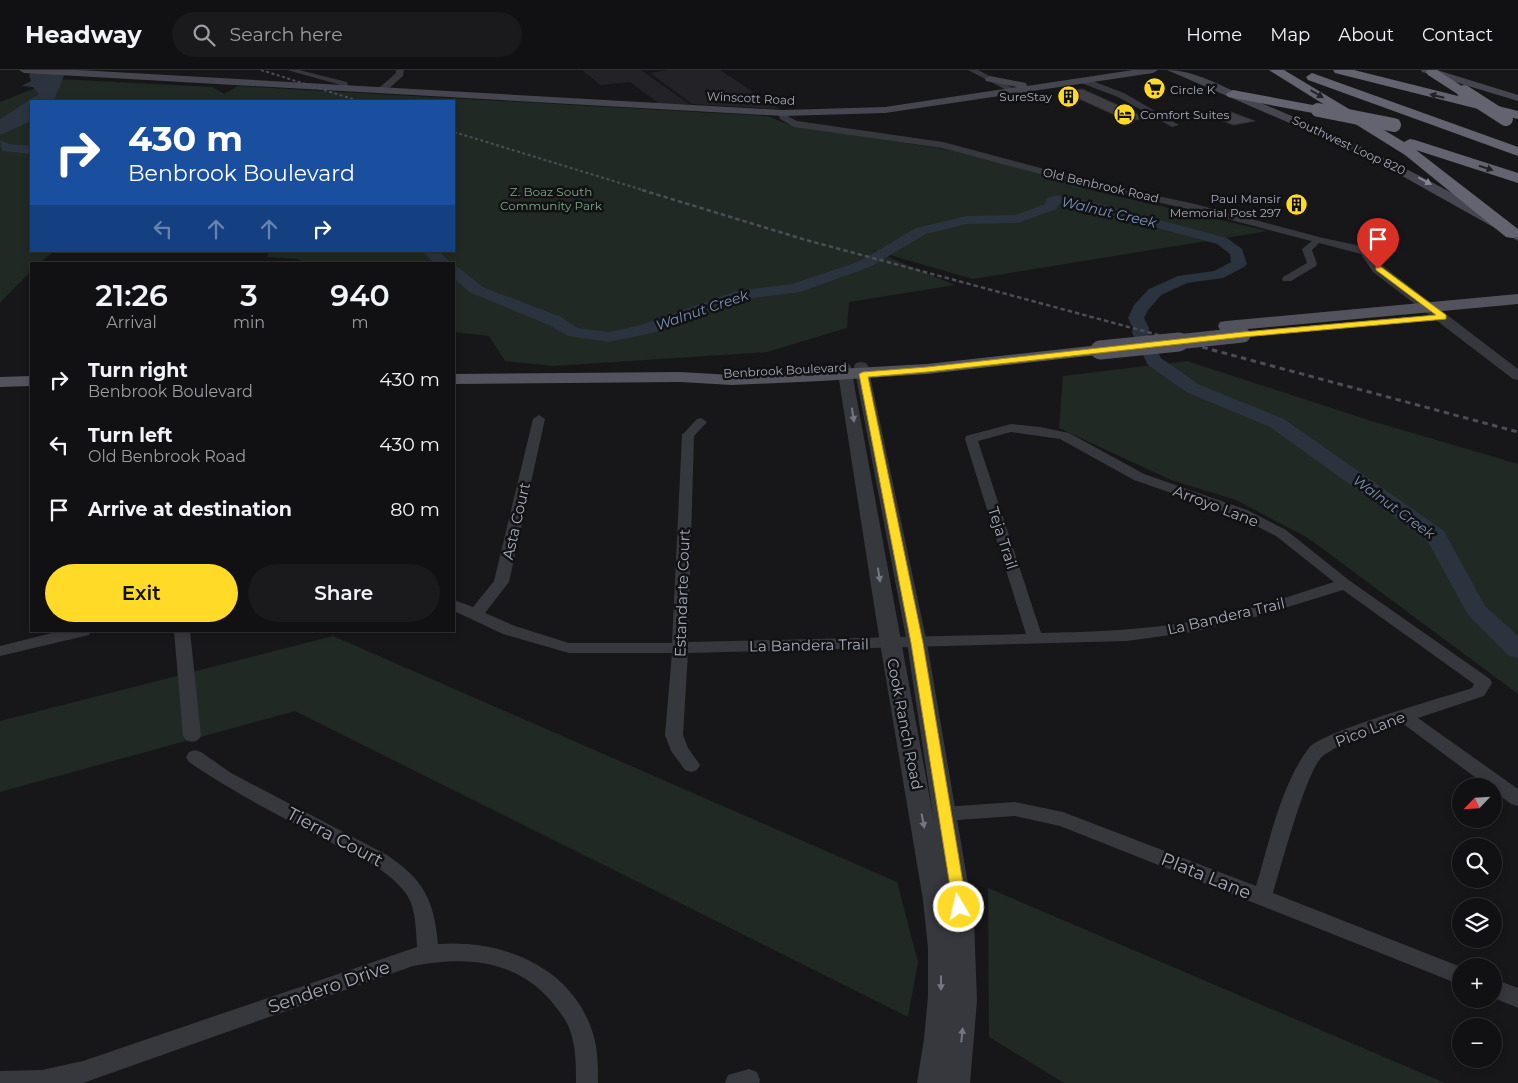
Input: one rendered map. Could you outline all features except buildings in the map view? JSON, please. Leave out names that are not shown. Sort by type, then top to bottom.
[{"type":"highway","points":[[1275,70],[1410,152],[1515,235]]},
{"type":"highway","points":[[1292,70],[1518,152]]},
{"type":"highway","points":[[1318,70],[1518,141]]},
{"type":"highway","points":[[1338,70],[1514,120]]},
{"type":"highway","points":[[1429,71],[1514,120]]},
{"type":"highway","points":[[1233,94],[1404,128],[1518,160]]},
{"type":"highway","points":[[1374,129],[1422,148],[1518,178]]},
{"type":"main road","points":[[24,70],[76,73]]},
{"type":"main road","points":[[1124,74],[1135,70]]},
{"type":"main road","name":"Winscott Road","points":[[76,73],[783,113],[875,112],[1153,70]]},
{"type":"main road","name":"Southwest Loop 820","points":[[1172,70],[1233,94],[1382,159],[1447,193],[1515,235]]},
{"type":"main road","points":[[1429,71],[1518,98]]},
{"type":"main road","points":[[1124,74],[1162,73],[1195,80]]},
{"type":"main road","points":[[990,79],[1017,84],[1055,85]]},
{"type":"main road","name":"Benbrook Boulevard","points":[[1096,346],[1243,335],[1437,312],[1518,300]]},
{"type":"main road","name":"Benbrook Boulevard","points":[[455,379],[680,377],[732,380],[854,371],[927,369],[1226,326],[1437,312],[1518,310]]},
{"type":"main road","points":[[0,382],[30,381]]},
{"type":"street","name":"Winscott Road","points":[[291,70],[344,84],[344,89]]},
{"type":"street","points":[[382,90],[397,78],[400,70]]},
{"type":"street","points":[[972,70],[1015,91]]},
{"type":"street","points":[[1084,81],[1121,95],[1175,125]]},
{"type":"street","name":"Old Benbrook Road","points":[[783,113],[785,119],[794,124],[943,145],[1096,186],[1251,221],[1317,240],[1366,251],[1378,269],[1437,312],[1518,376]]},
{"type":"street","points":[[1287,279],[1312,264],[1307,249],[1317,240]]},
{"type":"street","name":"Cook Ranch Road","points":[[854,371],[917,643],[961,919],[964,953],[963,1028],[956,1083]]},
{"type":"street","name":"Cook Ranch Road","points":[[854,371],[890,644],[931,862],[939,926],[941,996],[938,1039],[931,1083]]},
{"type":"street","name":"Asta Court","points":[[475,615],[501,582],[539,419]]},
{"type":"street","name":"Estandarte Court","points":[[691,765],[680,751],[674,735],[680,648],[688,435],[701,422]]},
{"type":"street","name":"Arroyo Lane","points":[[971,439],[1011,428],[1064,436],[1139,477],[1242,512],[1281,533],[1345,584],[1484,683]]},
{"type":"street","name":"Teja Trail","points":[[971,439],[1035,638]]},
{"type":"street","name":"La Bandera Trail","points":[[455,605],[509,630],[569,648],[890,644],[1128,636],[1192,627],[1249,613],[1345,584]]},
{"type":"street","points":[[0,651],[79,632]]},
{"type":"street","points":[[182,632],[192,736]]},
{"type":"street","name":"Pico Lane","points":[[1262,898],[1298,782],[1316,751],[1352,733],[1478,692],[1484,683]]},
{"type":"street","points":[[1404,716],[1518,799]]},
{"type":"street","name":"Tierra Court","points":[[195,757],[225,778],[380,860],[403,876],[417,893],[422,903],[428,954]]},
{"type":"street","name":"Plata Lane","points":[[944,814],[1015,809],[1063,819],[1452,972]]},
{"type":"street","name":"Sendero Drive","points":[[0,1082],[46,1081],[83,1072],[428,954],[456,950],[496,956],[521,965],[545,980],[558,992],[578,1024],[584,1040],[587,1083]]},
{"type":"street","points":[[1502,991],[1518,998]]},
{"type":"shaded area","points":[[582,70],[641,70],[689,104],[660,104],[630,82],[600,85]]},
{"type":"shaded area","points":[[668,70],[720,70],[779,109],[692,104],[650,73]]},
{"type":"green space","name":"Z. Boaz South Community Park","points":[[58,79],[213,87],[224,94],[238,86],[768,116],[787,124],[944,149],[1005,164],[1095,191],[1268,231],[973,279],[869,249],[955,285],[849,302],[847,328],[767,352],[553,366],[505,361],[489,336],[455,332],[455,262],[303,262],[298,259],[267,257],[269,252],[455,252],[455,100],[30,100],[30,252],[54,252],[41,262],[30,262],[30,272],[0,303],[0,102]]},
{"type":"green space","points":[[1187,361],[1365,419],[1518,464],[1518,694],[1308,538],[1236,500],[1171,480],[1059,428],[1063,376]]},
{"type":"green space","points":[[333,636],[897,882],[918,962],[908,1017],[295,711],[0,792],[0,721]]},
{"type":"green space","points":[[988,888],[1445,1083],[1064,1083],[989,1037]]},
{"type":"water","points":[[66,70],[54,100],[30,100],[30,121],[0,135],[0,119],[39,94],[33,87],[22,86],[31,81],[30,73]]},
{"type":"waterway","name":"Walnut Creek","points":[[0,144],[6,148],[30,150]]},
{"type":"waterway","name":"Walnut Creek","points":[[455,272],[477,290],[555,321],[574,332],[609,337],[646,329],[742,294],[794,289],[865,264],[921,231],[967,220],[1018,219],[1052,206],[1052,201],[1056,199],[1084,204],[1222,241],[1237,252],[1239,264],[1218,275],[1184,279],[1155,292],[1140,308],[1136,318],[1141,328],[1140,333],[1154,361],[1192,388],[1277,423],[1436,536],[1476,610],[1518,650]]},
{"type":"waterway","name":"Walnut Creek","points":[[430,252],[443,262]]},
{"type":"railway","points":[[261,70],[356,100]]},
{"type":"railway","points":[[455,132],[646,191]]},
{"type":"railway","points":[[642,190],[806,240],[1188,343]]},
{"type":"railway","points":[[1183,342],[1518,432]]},
{"type":"place","name":"Circle K","points":[[1154,89]]},
{"type":"place","name":"SureStay","points":[[1068,96]]},
{"type":"place","name":"Comfort Suites","points":[[1124,114]]},
{"type":"place","name":"Paul Mansir Memorial Post 297","points":[[1297,205]]},
{"type":"route","points":[[959,907],[917,643],[863,374],[927,369],[1243,335],[1443,317],[1378,269]]}]
